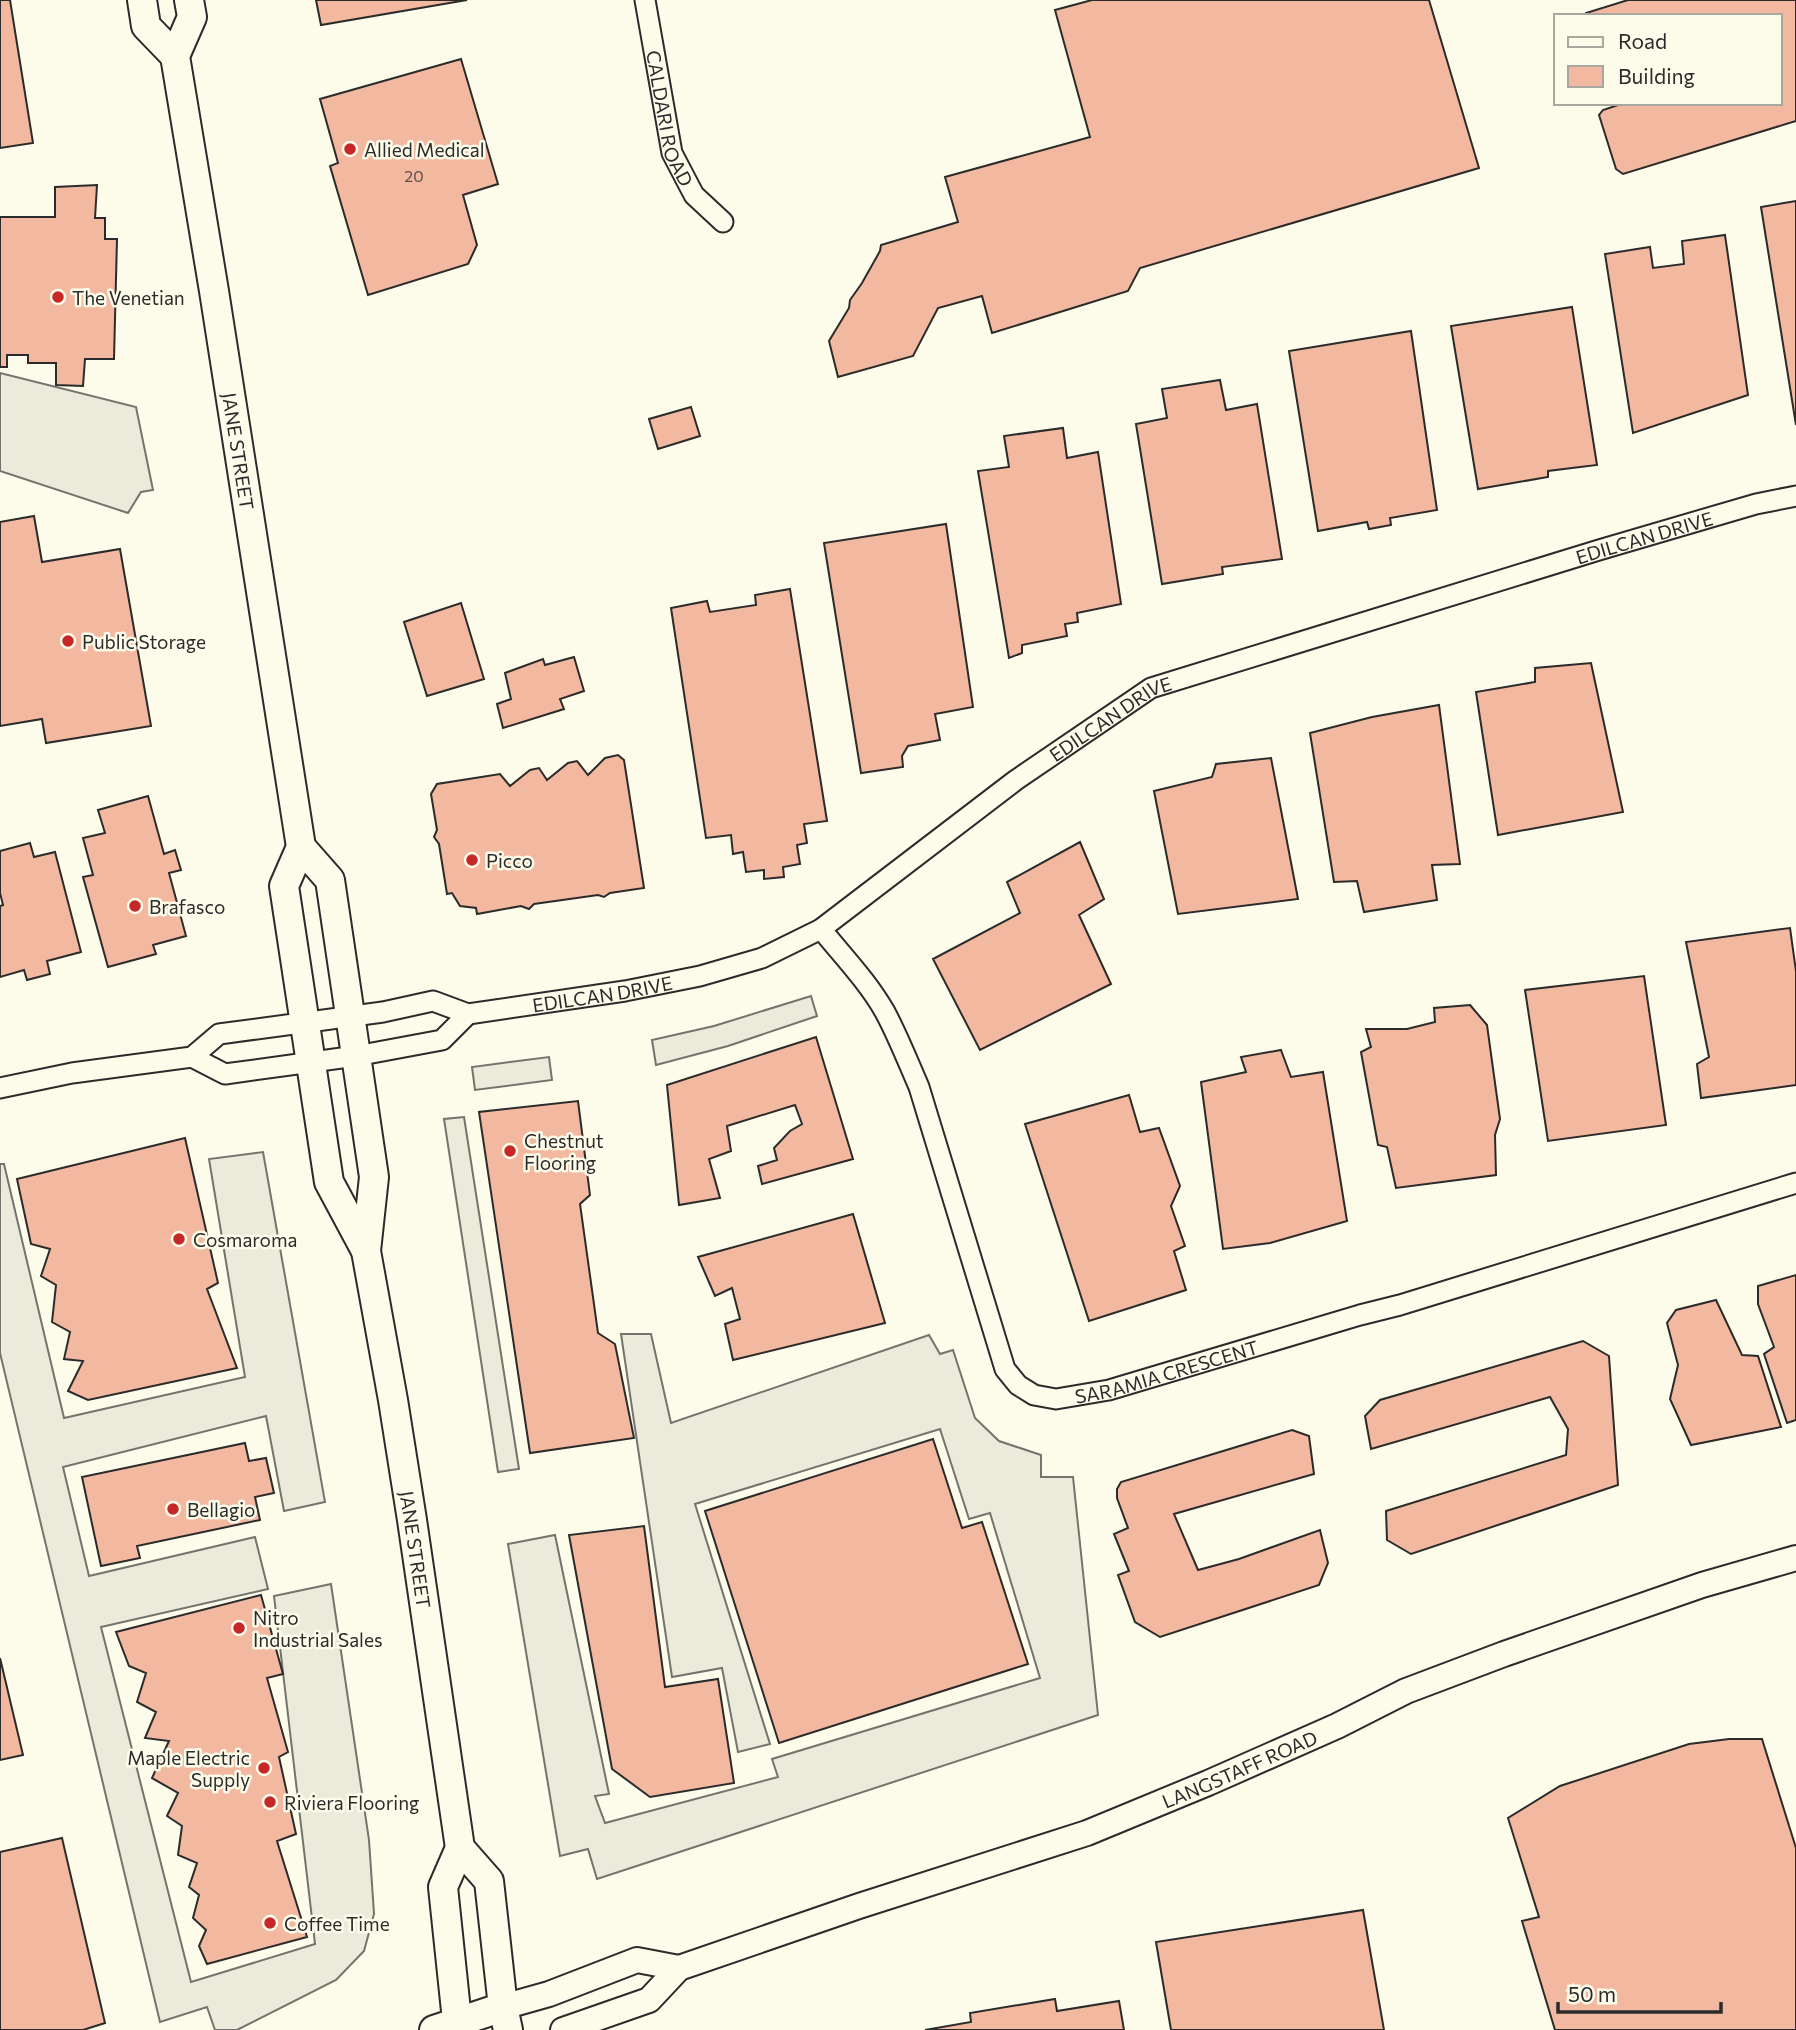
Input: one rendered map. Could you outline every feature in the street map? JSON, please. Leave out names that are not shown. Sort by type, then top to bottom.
[{"type":"main road","points":[[142,0],[146,26],[175,55],[192,17],[189,0]]},
{"type":"main road","name":"JANE STREET","points":[[175,55],[302,847],[330,880],[374,1177],[366,1251],[412,1520],[460,1848]]},
{"type":"main road","name":"JANE STREET","points":[[302,847],[285,886],[329,1182],[366,1251]]},
{"type":"main road","points":[[450,2027],[443,1887],[460,1848],[489,1881],[505,2018]]},
{"type":"main road","name":"LANGSTAFF ROAD","points":[[450,2027],[505,2018]]},
{"type":"street","name":"CALDARI ROAD","points":[[645,0],[672,153],[694,195],[723,222]]},
{"type":"street","name":"EDILCAN DRIVE","points":[[192,1057],[219,1034],[351,1017],[433,1001],[468,1014],[625,991],[700,976],[762,958],[821,929],[1016,780],[1151,688],[1599,550],[1756,504],[1796,496]]},
{"type":"street","name":"SARAMIA CRESCENT","points":[[821,929],[885,1012],[903,1051],[919,1087],[1005,1369],[1018,1385],[1034,1395],[1056,1399],[1109,1390],[1400,1305],[1796,1183]]},
{"type":"street","points":[[0,1088],[72,1073],[192,1057],[225,1074],[356,1056],[442,1040],[468,1014]]},
{"type":"street","name":"LANGSTAFF ROAD","points":[[563,2030],[649,2000],[679,1968],[859,1906],[1087,1833],[1325,1731],[1406,1691],[1679,1593],[1796,1558]]},
{"type":"street","name":"LANGSTAFF ROAD","points":[[505,2018],[550,1994],[637,1961],[679,1968]]},
{"type":"shaded area","points":[[0,373],[136,407],[153,490],[141,492],[128,513],[0,471]]},
{"type":"shaded area","points":[[811,996],[817,1016],[728,1046],[656,1065],[652,1040],[714,1026]]},
{"type":"shaded area","points":[[549,1057],[552,1080],[475,1090],[472,1067]]},
{"type":"shaded area","points":[[464,1117],[519,1469],[498,1472],[444,1119]]},
{"type":"shaded area","points":[[263,1152],[325,1502],[284,1511],[266,1416],[63,1467],[89,1576],[255,1537],[268,1589],[101,1627],[191,1982],[315,1944],[274,1596],[331,1584],[369,1840],[374,1914],[364,1951],[336,1980],[237,2030],[215,2030],[207,2007],[160,2022],[0,1353],[0,1164],[4,1164],[64,1418],[245,1377],[209,1159]]},
{"type":"shaded area","points":[[621,1334],[651,1334],[671,1423],[929,1335],[940,1354],[953,1350],[975,1418],[999,1441],[1041,1455],[1041,1477],[1073,1477],[1098,1715],[597,1879],[588,1849],[560,1856],[508,1544],[555,1535],[609,1794],[595,1796],[605,1823],[778,1777],[772,1759],[1040,1678],[990,1513],[969,1519],[940,1429],[695,1504],[770,1744],[738,1752],[722,1668],[672,1677]]},
{"type":"building","points":[[0,0],[10,0],[33,143],[0,148]]},
{"type":"building","points":[[316,0],[467,0],[321,25]]},
{"type":"building","points":[[1092,0],[1429,0],[1479,168],[1140,268],[1128,291],[992,333],[982,296],[938,308],[913,356],[838,377],[829,341],[881,245],[958,222],[945,177],[1090,137],[1055,10]]},
{"type":"building","points":[[1628,0],[1796,0],[1796,121],[1623,174],[1616,169],[1599,115],[1603,110],[1618,105],[1782,105],[1782,14],[1586,13]]},
{"type":"building","points":[[461,59],[498,184],[463,195],[477,245],[468,264],[368,295],[330,166],[338,163],[320,99]]},
{"type":"building","name":"The Venetian","points":[[97,185],[95,218],[105,218],[105,239],[117,239],[114,359],[85,359],[83,386],[56,385],[56,363],[28,363],[28,355],[7,355],[7,367],[0,367],[0,217],[55,217],[55,187]]},
{"type":"building","points":[[1796,201],[1796,425],[1761,207]]},
{"type":"building","points":[[1725,235],[1748,395],[1633,433],[1605,254],[1650,247],[1653,268],[1684,264],[1682,241]]},
{"type":"building","points":[[1572,307],[1597,465],[1548,471],[1548,477],[1478,489],[1451,326]]},
{"type":"building","points":[[1411,331],[1437,510],[1390,518],[1391,525],[1369,529],[1367,522],[1318,531],[1289,351]]},
{"type":"building","points":[[1220,380],[1226,410],[1257,404],[1282,559],[1222,567],[1223,574],[1162,584],[1136,424],[1167,418],[1162,389]]},
{"type":"building","points":[[691,407],[700,436],[658,449],[649,419]]},
{"type":"building","points":[[1063,428],[1067,458],[1098,452],[1121,604],[1077,613],[1078,622],[1065,624],[1067,636],[1022,645],[1022,653],[1009,658],[978,471],[1009,467],[1004,436]]},
{"type":"building","name":"Public Storage","points":[[34,516],[42,562],[120,549],[151,726],[46,743],[42,719],[0,726],[0,522]]},
{"type":"building","points":[[946,524],[973,707],[935,714],[940,740],[908,746],[902,756],[903,767],[861,773],[824,543]]},
{"type":"building","points":[[790,589],[827,821],[804,824],[807,843],[797,845],[800,864],[783,867],[784,877],[764,879],[764,870],[746,872],[743,852],[733,854],[731,835],[706,838],[671,608],[707,601],[710,612],[756,605],[755,595]]},
{"type":"building","points":[[461,603],[484,679],[427,696],[404,622]]},
{"type":"building","points":[[574,657],[584,691],[560,699],[564,709],[503,728],[497,704],[511,699],[505,673],[543,659],[545,665]]},
{"type":"building","points":[[1591,663],[1623,812],[1498,835],[1476,692],[1535,682],[1535,668]]},
{"type":"building","points":[[1439,705],[1460,864],[1432,865],[1437,900],[1364,912],[1357,881],[1334,882],[1310,733],[1372,717]]},
{"type":"building","points":[[618,755],[624,760],[644,888],[610,893],[604,897],[598,895],[534,904],[529,909],[521,906],[477,914],[476,908],[460,906],[452,893],[447,894],[439,844],[434,837],[437,830],[431,794],[437,784],[500,774],[510,786],[530,770],[539,768],[547,780],[568,763],[577,761],[588,775],[605,758]]},
{"type":"building","points":[[1271,758],[1298,899],[1178,914],[1154,791],[1212,777],[1216,764]]},
{"type":"building","name":"Brafasco","points":[[148,796],[164,854],[175,850],[181,870],[169,873],[186,936],[153,945],[156,954],[108,967],[83,877],[93,875],[83,838],[105,833],[98,810]]},
{"type":"building","points":[[1080,842],[1104,899],[1079,915],[1111,984],[980,1050],[933,959],[1020,913],[1007,882]]},
{"type":"building","points":[[30,843],[34,857],[55,852],[81,952],[47,961],[50,974],[27,980],[24,970],[0,977],[0,906],[3,905],[0,893],[0,851]]},
{"type":"building","points":[[1790,928],[1796,971],[1796,1085],[1701,1098],[1697,1064],[1709,1057],[1686,942]]},
{"type":"building","points":[[1644,976],[1666,1125],[1548,1141],[1525,990]]},
{"type":"building","points":[[1470,1005],[1487,1025],[1500,1119],[1495,1135],[1496,1175],[1396,1188],[1387,1147],[1378,1145],[1361,1052],[1371,1047],[1366,1029],[1407,1029],[1435,1022],[1434,1008]]},
{"type":"building","points":[[816,1037],[853,1159],[762,1184],[758,1166],[777,1160],[774,1148],[790,1131],[802,1124],[795,1105],[727,1126],[731,1151],[709,1159],[720,1198],[679,1205],[667,1085]]},
{"type":"building","points":[[1281,1050],[1291,1077],[1323,1072],[1347,1221],[1270,1243],[1223,1249],[1201,1082],[1246,1072],[1241,1057]]},
{"type":"building","points":[[1129,1095],[1140,1132],[1159,1128],[1180,1186],[1171,1206],[1185,1246],[1174,1251],[1186,1290],[1089,1321],[1025,1124]]},
{"type":"building","points":[[578,1101],[590,1195],[580,1204],[598,1333],[615,1344],[634,1438],[530,1453],[479,1112]]},
{"type":"building","points":[[185,1138],[218,1283],[207,1289],[237,1368],[88,1400],[68,1391],[83,1361],[64,1359],[70,1332],[52,1322],[56,1285],[41,1276],[50,1249],[31,1244],[17,1179]]},
{"type":"building","points":[[853,1214],[885,1323],[733,1360],[725,1324],[740,1319],[732,1288],[715,1296],[698,1257]]},
{"type":"building","points":[[1796,1275],[1796,1420],[1787,1423],[1764,1354],[1774,1347],[1758,1304],[1758,1286]]},
{"type":"building","points":[[1716,1300],[1742,1355],[1758,1356],[1781,1427],[1691,1445],[1670,1399],[1678,1365],[1667,1323],[1676,1310]]},
{"type":"building","points":[[1583,1341],[1609,1356],[1618,1485],[1411,1554],[1387,1540],[1386,1511],[1566,1455],[1568,1429],[1550,1397],[1371,1449],[1365,1416],[1380,1400]]},
{"type":"building","points":[[1292,1430],[1309,1436],[1314,1474],[1174,1514],[1198,1570],[1239,1559],[1320,1530],[1328,1563],[1319,1585],[1160,1637],[1135,1622],[1118,1575],[1129,1571],[1114,1534],[1128,1528],[1117,1498],[1117,1489],[1121,1482]]},
{"type":"building","points":[[933,1439],[962,1528],[982,1522],[1028,1664],[779,1743],[705,1511]]},
{"type":"building","name":"Bellagio","points":[[245,1443],[249,1461],[266,1458],[274,1493],[255,1497],[260,1520],[137,1546],[140,1558],[101,1566],[82,1477]]},
{"type":"building","points":[[644,1526],[665,1687],[718,1679],[734,1783],[650,1797],[612,1769],[569,1535]]},
{"type":"building","points":[[261,1595],[283,1674],[267,1678],[288,1752],[279,1757],[296,1834],[277,1841],[307,1937],[207,1964],[199,1946],[206,1930],[193,1918],[199,1895],[189,1887],[197,1863],[178,1855],[182,1826],[167,1816],[178,1793],[152,1778],[169,1741],[145,1738],[156,1712],[137,1702],[146,1673],[129,1666],[116,1632]]},
{"type":"building","points":[[0,1658],[23,1755],[0,1760]]},
{"type":"building","points":[[1729,1739],[1762,1739],[1796,1848],[1796,2030],[1555,2030],[1522,1921],[1539,1917],[1508,1818],[1560,1786],[1689,1744]]},
{"type":"building","points":[[62,1838],[105,2023],[83,2030],[0,2030],[0,1852]]},
{"type":"building","points":[[1363,1910],[1384,2030],[1171,2030],[1156,1942]]},
{"type":"building","points":[[1055,1999],[1057,2011],[1119,2001],[1124,2030],[925,2030],[971,2022],[970,2013]]},
{"type":"place","name":"Allied Medical","points":[[350,149]]},
{"type":"place","name":"The Venetian","points":[[58,297]]},
{"type":"place","name":"Public Storage","points":[[68,641]]},
{"type":"place","name":"Picco","points":[[472,860]]},
{"type":"place","name":"Brafasco","points":[[135,906]]},
{"type":"place","name":"Chestnut Flooring","points":[[510,1151]]},
{"type":"place","name":"Cosmaroma","points":[[179,1239]]},
{"type":"place","name":"Bellagio","points":[[173,1509]]},
{"type":"place","name":"Nitro Industrial Sales","points":[[239,1628]]},
{"type":"place","name":"Maple Electric Supply","points":[[264,1768]]},
{"type":"place","name":"Riviera Flooring","points":[[270,1802]]},
{"type":"place","name":"Coffee Time","points":[[270,1923]]}]
